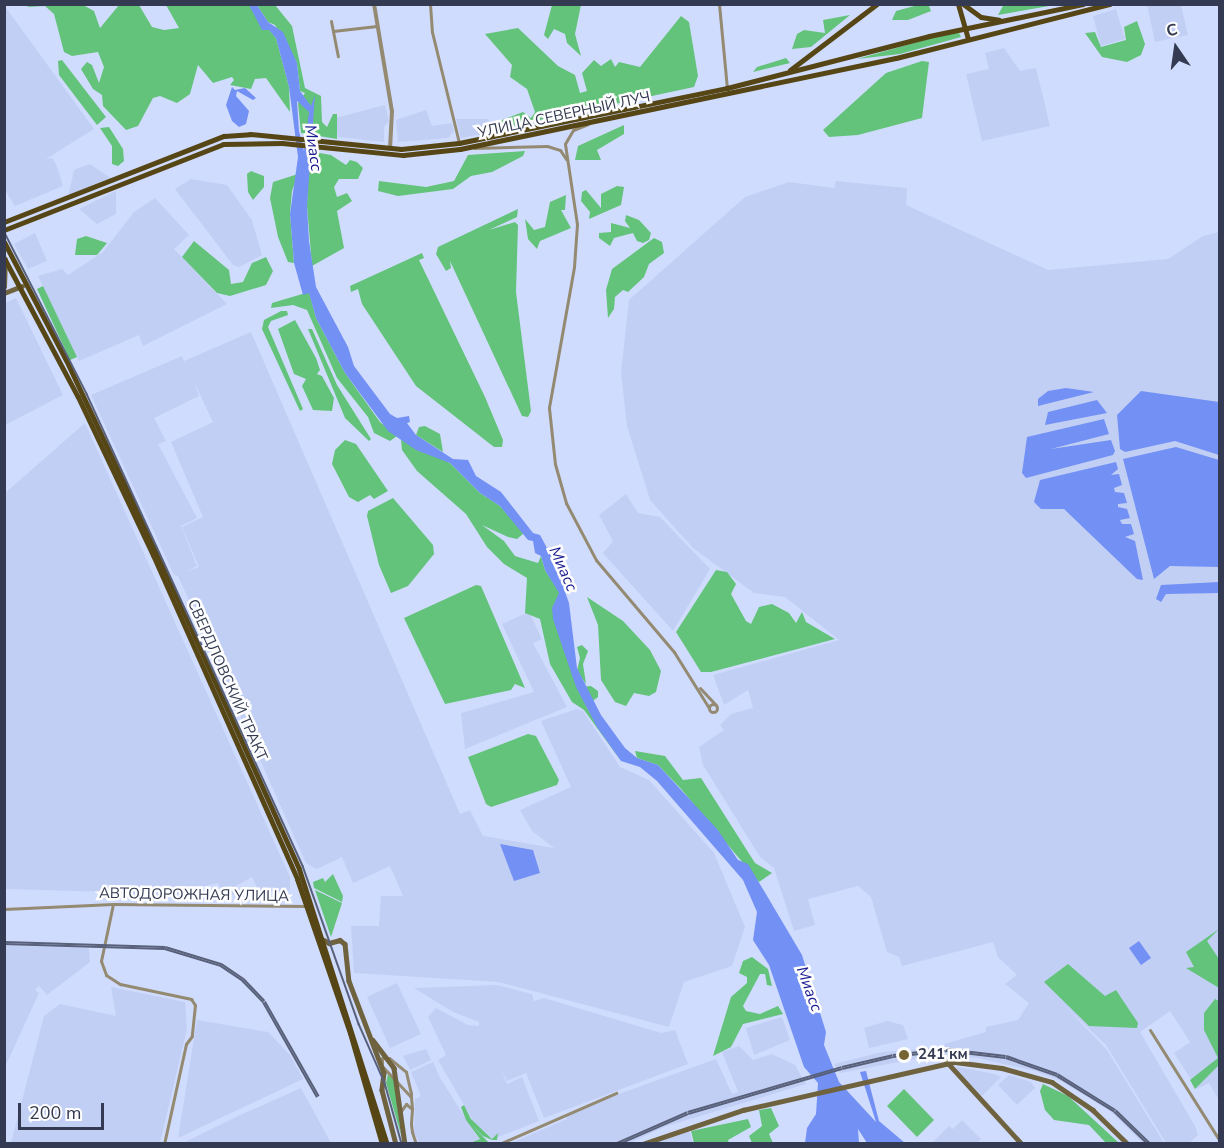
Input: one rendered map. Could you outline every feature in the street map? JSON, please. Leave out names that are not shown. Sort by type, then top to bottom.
[{"type":"main road","points":[[785,74],[877,4]]},
{"type":"main road","points":[[958,4],[968,39]]},
{"type":"main road","points":[[963,4],[981,17],[1006,21]]},
{"type":"main road","name":"УЛИЦА СЕВЕРНЫЙ ЛУЧ","points":[[323,144],[390,148],[459,146],[727,88],[856,55],[1083,4]]},
{"type":"main road","name":"УЛИЦА СЕВЕРНЫЙ ЛУЧ","points":[[4,222],[25,216],[224,136],[323,144],[403,154],[459,146],[600,120],[857,64],[1110,4]]},
{"type":"main road","points":[[1032,16],[1036,18],[1033,24]]},
{"type":"main road","points":[[856,55],[852,60],[857,64]]},
{"type":"main road","name":"УЛИЦА СЕВЕРНЫЙ ЛУЧ","points":[[4,230],[28,224],[223,144],[283,140]]},
{"type":"main road","name":"СВЕРДЛОВСКИЙ ТРАКТ","points":[[4,242],[157,553],[324,940],[387,1143]]},
{"type":"main road","points":[[4,258],[4,287]]},
{"type":"main road","name":"СВЕРДЛОВСКИЙ ТРАКТ","points":[[4,258],[25,285]]},
{"type":"main road","points":[[4,293],[25,285]]},
{"type":"main road","name":"СВЕРДЛОВСКИЙ ТРАКТ","points":[[309,905],[382,1143]]},
{"type":"main road","points":[[324,940],[331,943],[345,942],[349,981],[382,1066],[382,1090],[396,1143]]},
{"type":"main road","points":[[328,952],[331,943]]},
{"type":"main road","points":[[367,1030],[389,1058],[397,1079],[405,1143]]},
{"type":"main road","points":[[947,1062],[1022,1143]]},
{"type":"main road","points":[[643,1143],[743,1110],[798,1100],[947,1062],[1002,1068],[1052,1082],[1093,1110],[1128,1143]]},
{"type":"street","points":[[374,4],[392,111],[390,148]]},
{"type":"street","points":[[430,4],[432,32],[459,146],[547,146],[560,150],[567,161]]},
{"type":"street","points":[[719,4],[727,88]]},
{"type":"street","points":[[331,21],[338,56]]},
{"type":"street","points":[[333,31],[377,26]]},
{"type":"street","points":[[600,120],[570,134],[565,144],[576,224],[574,267],[549,408],[560,483],[575,525],[596,560],[716,705],[715,712],[710,708],[699,687]]},
{"type":"street","points":[[113,904],[101,961],[106,975],[120,984],[191,999],[195,1005],[192,1036],[186,1044],[164,1143]]},
{"type":"street","name":"АВТОДОРОЖНАЯ УЛИЦА","points":[[4,909],[113,904],[309,905]]},
{"type":"street","points":[[1150,1030],[1220,1141]]},
{"type":"street","points":[[411,1097],[397,1079],[382,1066],[382,1058],[389,1058],[408,1076],[411,1097],[412,1109],[412,1132],[416,1143]]},
{"type":"street","points":[[397,1079],[405,1083],[408,1076]]},
{"type":"street","points":[[499,1143],[616,1093]]},
{"type":"street","points":[[400,1113],[405,1104],[412,1109]]},
{"type":"shaded area","points":[[4,5],[94,129],[46,159],[52,158],[56,164],[63,186],[15,206],[5,190]]},
{"type":"shaded area","points":[[1147,5],[1181,5],[1188,35],[1155,42]]},
{"type":"shaded area","points":[[1116,9],[1125,39],[1101,46],[1093,16]]},
{"type":"shaded area","points":[[1004,48],[1020,71],[1036,68],[1050,126],[982,141],[966,74],[989,69],[985,53]]},
{"type":"shaded area","points":[[385,105],[389,121],[384,127],[384,142],[338,137],[335,118]]},
{"type":"shaded area","points":[[426,110],[432,126],[452,123],[454,131],[448,138],[398,142],[396,120]]},
{"type":"shaded area","points":[[456,119],[488,119],[493,132],[461,138]]},
{"type":"shaded area","points":[[90,164],[111,178],[68,197],[74,170]]},
{"type":"shaded area","points":[[191,179],[227,185],[252,220],[262,255],[239,267],[233,265],[175,189]]},
{"type":"shaded area","points":[[836,181],[907,188],[906,205],[1048,270],[1168,259],[1203,236],[1219,232],[1219,1100],[1209,1083],[1197,1089],[1174,1053],[1190,1042],[1170,1011],[1140,1032],[1195,1126],[1198,1135],[1189,1143],[1166,1143],[1106,1045],[1067,1008],[1107,1050],[1164,1143],[1143,1143],[1110,1111],[1061,1081],[1035,1071],[977,1058],[936,1055],[840,1073],[834,1064],[882,1052],[944,1047],[944,1044],[986,1032],[986,1027],[1018,1020],[1029,1003],[1005,984],[1017,975],[998,957],[993,942],[902,966],[899,957],[887,952],[871,897],[858,886],[808,899],[815,925],[794,931],[774,868],[760,857],[703,765],[699,747],[724,730],[720,725],[731,714],[753,708],[748,690],[724,705],[713,675],[839,640],[785,597],[754,593],[693,548],[650,500],[627,426],[621,373],[629,300],[745,197],[789,182],[834,188]]},
{"type":"shaded area","points":[[116,191],[116,214],[97,224],[79,209]]},
{"type":"shaded area","points":[[155,198],[189,235],[174,249],[227,304],[143,346],[139,335],[79,361],[38,276],[62,269],[68,275],[103,252],[134,212]]},
{"type":"shaded area","points":[[35,233],[47,261],[28,269],[14,244]]},
{"type":"shaded area","points":[[16,298],[63,395],[5,425],[5,303]]},
{"type":"shaded area","points":[[251,332],[460,814],[470,810],[483,836],[554,848],[532,831],[520,810],[571,787],[541,721],[577,709],[583,711],[620,767],[649,780],[714,853],[745,927],[732,966],[684,982],[669,1027],[499,982],[354,973],[351,926],[379,926],[381,896],[403,896],[390,866],[353,883],[342,857],[317,869],[306,863],[178,576],[174,575],[91,395],[182,356],[184,361]],"holes":[[[194,382],[213,422],[171,442],[203,517],[182,527],[199,567],[185,572],[197,566],[181,526],[197,518],[158,444],[166,441],[154,418],[199,396]]]},
{"type":"shaded area","points":[[85,423],[290,877],[290,890],[260,894],[252,877],[234,887],[237,893],[222,899],[224,895],[218,883],[188,890],[185,896],[131,899],[115,898],[113,892],[5,889],[5,493]]},
{"type":"shaded area","points":[[626,494],[638,513],[660,517],[710,569],[673,631],[603,553],[613,541],[599,515]]},
{"type":"shaded area","points":[[529,612],[542,639],[533,643],[567,707],[465,749],[461,713],[534,692],[502,624]]},
{"type":"shaded area","points":[[5,941],[60,942],[61,946],[89,948],[90,962],[47,995],[39,986],[35,990],[39,993],[5,1067]]},
{"type":"shaded area","points":[[397,983],[421,1034],[390,1048],[367,997]]},
{"type":"shaded area","points":[[497,985],[532,994],[534,1001],[544,998],[661,1033],[675,1030],[688,1064],[544,1118],[526,1073],[507,1081],[501,1070],[507,1084],[522,1077],[539,1121],[493,1139],[474,1122],[438,1060],[446,1055],[428,1017],[436,1008],[468,1025],[479,1026],[479,1022],[453,1012],[414,988]]},
{"type":"shaded area","points":[[111,987],[185,1002],[187,1029],[160,1143],[11,1143],[44,1016],[60,1004],[116,1016]]},
{"type":"shaded area","points":[[782,1017],[790,1040],[754,1055],[746,1028]]},
{"type":"shaded area","points":[[197,1020],[268,1032],[290,1055],[303,1079],[178,1138]]},
{"type":"shaded area","points":[[887,1021],[903,1025],[908,1039],[869,1048],[864,1028]]},
{"type":"shaded area","points":[[739,1046],[753,1060],[772,1054],[795,1065],[806,1084],[664,1127],[630,1143],[509,1144],[567,1119],[566,1116],[591,1104],[716,1059],[732,1094],[738,1092],[722,1052]]},
{"type":"shaded area","points":[[426,1049],[431,1060],[410,1070],[403,1056]]},
{"type":"shaded area","points":[[433,1062],[440,1078],[479,1139],[470,1143],[419,1143],[414,1133],[415,1099],[421,1096],[411,1072]]},
{"type":"shaded area","points":[[958,1067],[1001,1077],[982,1096],[955,1070]]},
{"type":"shaded area","points":[[1009,1075],[1031,1082],[1035,1088],[1017,1105],[998,1085]]},
{"type":"shaded area","points":[[301,1088],[331,1143],[183,1143],[238,1116]]},
{"type":"shaded area","points":[[962,1120],[981,1139],[977,1143],[933,1142],[949,1126],[953,1129]]},
{"type":"shaded area","points":[[689,1130],[693,1143],[652,1144],[653,1143]]},
{"type":"green space","points":[[1004,4],[1020,6],[1055,5],[998,15]]},
{"type":"green space","points":[[30,5],[83,5],[94,11],[100,28],[119,5],[139,5],[152,27],[164,30],[179,28],[166,5],[249,5],[276,38],[289,87],[290,112],[266,78],[255,79],[251,89],[230,85],[234,80],[232,77],[213,83],[198,65],[190,94],[177,103],[160,96],[153,98],[138,126],[126,130],[103,106],[102,95],[93,89],[81,69],[87,62],[92,65],[99,83],[104,67],[98,52],[72,56],[64,52],[54,14],[45,6],[27,7]]},
{"type":"green space","points":[[257,5],[275,5],[292,26],[305,88],[321,96],[322,122],[327,127],[333,114],[337,114],[337,139],[301,133],[298,103],[305,93],[300,91],[297,63],[275,25],[268,22]]},
{"type":"green space","points":[[552,5],[581,5],[575,34],[581,56],[567,43],[565,34],[554,29],[548,39],[544,35]]},
{"type":"green space","points":[[918,5],[929,6],[931,11],[908,20],[892,20],[896,11]]},
{"type":"green space","points":[[850,15],[811,47],[792,49],[797,34],[804,30],[825,33],[823,20]]},
{"type":"green space","points":[[681,16],[689,22],[698,76],[694,87],[497,129],[491,124],[523,112],[531,118],[535,112],[527,89],[510,77],[512,65],[485,34],[518,28],[558,66],[575,75],[580,93],[587,91],[582,73],[594,60],[601,66],[611,59],[615,67],[619,62],[640,67]]},
{"type":"green space","points":[[1137,21],[1145,44],[1141,55],[1127,62],[1102,57],[1085,33],[1095,32],[1101,47],[1126,40],[1124,27]]},
{"type":"green space","points":[[959,33],[961,37],[900,54],[857,59],[946,34]]},
{"type":"green space","points":[[786,58],[790,63],[753,72],[757,67]]},
{"type":"green space","points":[[62,60],[106,117],[97,125],[59,75],[58,61]]},
{"type":"green space","points":[[922,61],[929,62],[922,118],[858,135],[829,137],[823,130],[886,73]]},
{"type":"green space","points":[[624,125],[624,134],[597,150],[601,160],[575,160],[578,146]]},
{"type":"green space","points":[[109,127],[123,149],[124,161],[118,166],[112,164],[112,146],[100,128]]},
{"type":"green space","points":[[309,151],[331,155],[346,165],[350,160],[357,162],[363,168],[358,179],[339,179],[334,187],[337,197],[347,193],[352,201],[337,211],[344,248],[312,266],[307,206]]},
{"type":"green space","points":[[525,151],[523,156],[492,172],[471,176],[453,189],[398,196],[378,191],[379,181],[426,187],[454,181],[468,155]]},
{"type":"green space","points":[[251,171],[264,176],[264,187],[253,200],[248,192],[247,174]]},
{"type":"green space","points":[[298,174],[292,191],[290,214],[294,263],[288,262],[278,237],[270,198],[273,182]]},
{"type":"green space","points":[[617,186],[624,187],[621,205],[589,219],[590,212],[581,201],[582,192],[586,190],[601,208],[601,194]]},
{"type":"green space","points":[[566,195],[565,210],[561,210],[571,228],[540,241],[537,249],[528,239],[525,219],[534,230],[545,227],[550,202]]},
{"type":"green space","points":[[518,209],[517,217],[489,230],[515,222],[518,225],[516,292],[531,411],[528,417],[522,416],[450,261],[451,268],[446,271],[436,254],[438,247]]},
{"type":"green space","points":[[626,215],[639,220],[651,233],[649,240],[643,243],[637,241],[633,233],[614,238],[610,246],[599,238],[599,233],[611,232],[611,223],[630,228],[625,221]]},
{"type":"green space","points":[[86,236],[107,243],[97,255],[75,255],[77,239]]},
{"type":"green space","points":[[654,238],[662,242],[664,253],[649,264],[644,277],[628,292],[623,290],[615,297],[614,309],[608,318],[606,290],[612,269]]},
{"type":"green space","points":[[194,241],[229,270],[231,284],[243,282],[252,263],[266,257],[273,271],[266,285],[230,296],[217,293],[182,257]]},
{"type":"green space","points":[[422,253],[424,258],[419,260],[485,397],[503,440],[502,447],[494,447],[416,386],[362,304],[358,289],[351,292],[350,286]]},
{"type":"green space","points":[[43,286],[77,357],[70,360],[37,289]]},
{"type":"green space","points":[[309,292],[316,318],[345,373],[380,422],[397,436],[390,441],[374,433],[368,417],[337,378],[307,310],[293,305],[271,308],[272,303]]},
{"type":"green space","points":[[281,311],[287,311],[288,315],[271,321],[268,327],[303,409],[300,411],[262,329],[264,320]]},
{"type":"green space","points":[[295,320],[316,358],[320,370],[317,374],[322,376],[334,398],[332,411],[313,410],[302,386],[306,379],[294,374],[278,329]]},
{"type":"green space","points":[[308,329],[312,329],[337,385],[371,439],[369,441],[345,418]]},
{"type":"green space","points":[[425,426],[440,434],[443,452],[416,435],[419,427]]},
{"type":"green space","points":[[401,439],[450,463],[480,493],[500,506],[524,533],[517,539],[482,525],[504,541],[515,556],[538,563],[541,556],[545,570],[560,593],[556,604],[577,687],[591,686],[598,691],[598,697],[586,706],[621,761],[584,710],[572,702],[550,664],[540,619],[525,613],[527,578],[504,564],[487,547],[466,514],[417,471],[402,450]]},
{"type":"green space","points":[[345,440],[356,444],[388,491],[374,499],[370,495],[358,502],[349,497],[332,464],[335,450]]},
{"type":"green space","points":[[393,498],[433,545],[434,554],[408,586],[391,593],[379,565],[367,516],[368,511]]},
{"type":"green space","points":[[716,570],[727,572],[736,584],[731,594],[746,621],[751,624],[759,607],[772,604],[789,613],[796,623],[802,612],[806,622],[835,639],[711,672],[701,672],[676,632]]},
{"type":"green space","points":[[476,585],[481,586],[525,688],[515,684],[511,690],[445,704],[404,618]]},
{"type":"green space","points":[[587,597],[623,621],[650,650],[661,671],[656,692],[649,696],[634,693],[626,706],[615,702],[601,680],[598,625]]},
{"type":"green space","points":[[582,645],[588,651],[583,664],[586,684],[577,671],[580,658],[577,647]]},
{"type":"green space","points":[[528,734],[536,736],[559,780],[557,785],[491,807],[486,804],[468,757]]},
{"type":"green space","points":[[635,751],[665,756],[683,780],[701,778],[755,863],[772,873],[759,882],[681,789],[658,765],[637,758]]},
{"type":"green space","points":[[333,874],[343,896],[342,902],[314,888],[313,882],[323,878],[325,882]]},
{"type":"green space","points":[[315,890],[342,903],[331,937]]},
{"type":"green space","points":[[1219,929],[1207,941],[1219,959],[1219,988],[1186,968],[1194,967],[1186,952]]},
{"type":"green space","points":[[752,957],[768,969],[772,986],[767,985],[765,974],[760,974],[743,1006],[746,1011],[760,1014],[778,1006],[783,1014],[743,1024],[731,1047],[713,1056],[731,997],[747,983],[747,977],[739,973],[743,961]]},
{"type":"green space","points":[[1068,964],[1105,996],[1116,990],[1138,1023],[1137,1028],[1089,1026],[1044,982]]},
{"type":"green space","points":[[1215,999],[1219,1001],[1219,1065],[1195,1089],[1190,1080],[1218,1058],[1204,1030],[1204,1013]]},
{"type":"green space","points":[[388,1074],[394,1079],[401,1135],[386,1083]]},
{"type":"green space","points":[[1043,1084],[1068,1096],[1119,1143],[1106,1143],[1089,1125],[1054,1120],[1045,1110],[1040,1091]]},
{"type":"green space","points":[[904,1089],[934,1120],[917,1137],[887,1106]]},
{"type":"green space","points":[[464,1105],[471,1119],[492,1139],[498,1133],[497,1140],[492,1140],[483,1136],[471,1124],[489,1143],[470,1143],[480,1139],[466,1120],[461,1107]]},
{"type":"green space","points":[[771,1108],[779,1126],[769,1134],[773,1143],[752,1143],[749,1136],[762,1126],[759,1110]]},
{"type":"green space","points":[[748,1119],[751,1127],[728,1140],[729,1143],[694,1143],[691,1131]]},
{"type":"water","name":"Миасс","points":[[249,5],[257,5],[268,22],[283,32],[297,63],[300,91],[311,106],[315,95],[307,206],[309,241],[316,287],[348,347],[354,366],[390,414],[397,418],[409,416],[410,422],[407,423],[416,435],[453,459],[468,460],[476,476],[501,492],[533,533],[540,535],[554,561],[569,603],[577,668],[601,715],[625,748],[637,758],[658,765],[718,830],[738,860],[748,864],[802,955],[826,1032],[824,1045],[839,1082],[876,1122],[860,1072],[866,1071],[879,1121],[905,1143],[867,1143],[858,1129],[859,1143],[805,1143],[807,1128],[816,1114],[818,1083],[804,1067],[769,965],[753,940],[757,912],[743,880],[657,781],[640,767],[621,761],[597,727],[576,687],[553,619],[552,608],[559,593],[545,570],[541,556],[535,553],[533,541],[528,540],[500,506],[480,493],[450,463],[416,450],[388,431],[345,373],[316,318],[309,293],[303,295],[294,263],[290,214],[298,157],[289,87],[276,38],[269,30],[262,30]],"holes":[[[297,101],[309,112],[304,151],[299,131]]]},
{"type":"water","points":[[232,87],[235,90],[245,88],[256,98],[253,100],[237,91],[236,96],[249,111],[246,124],[239,127],[232,121],[226,105]]},
{"type":"water","points":[[1066,388],[1094,392],[1038,406],[1038,399],[1048,391]]},
{"type":"water","points":[[1141,391],[1219,402],[1219,455],[1175,441],[1125,452],[1120,449],[1117,415]]},
{"type":"water","points":[[1097,400],[1107,413],[1045,425],[1048,412]]},
{"type":"water","points":[[1104,419],[1109,434],[1051,449],[1111,440],[1115,451],[1113,455],[1026,478],[1022,473],[1027,437]]},
{"type":"water","points":[[1176,447],[1219,460],[1219,567],[1170,566],[1154,579],[1123,459]]},
{"type":"water","points":[[1116,462],[1118,469],[1111,475],[1119,474],[1122,485],[1114,488],[1115,492],[1124,493],[1127,503],[1118,504],[1118,507],[1127,509],[1130,518],[1120,520],[1122,524],[1131,524],[1134,534],[1125,537],[1135,541],[1143,580],[1137,579],[1064,509],[1041,509],[1034,502],[1040,480]]},
{"type":"water","points":[[1219,582],[1219,593],[1166,594],[1161,602],[1156,599],[1161,585]]},
{"type":"water","points":[[500,844],[533,850],[540,873],[514,881]]},
{"type":"water","points":[[1139,941],[1151,958],[1141,965],[1129,948]]},
{"type":"tram line","points":[[4,231],[87,394],[303,866],[359,1024],[385,1083],[402,1144]]},
{"type":"railway","points":[[4,943],[165,948],[221,965],[243,980],[264,1002],[318,1097]]},
{"type":"railway","points":[[617,1144],[688,1113],[842,1068],[893,1056],[946,1050],[1006,1057],[1057,1075],[1115,1111],[1149,1144]]},
{"type":"place","name":"241 км","points":[[904,1055]]}]
